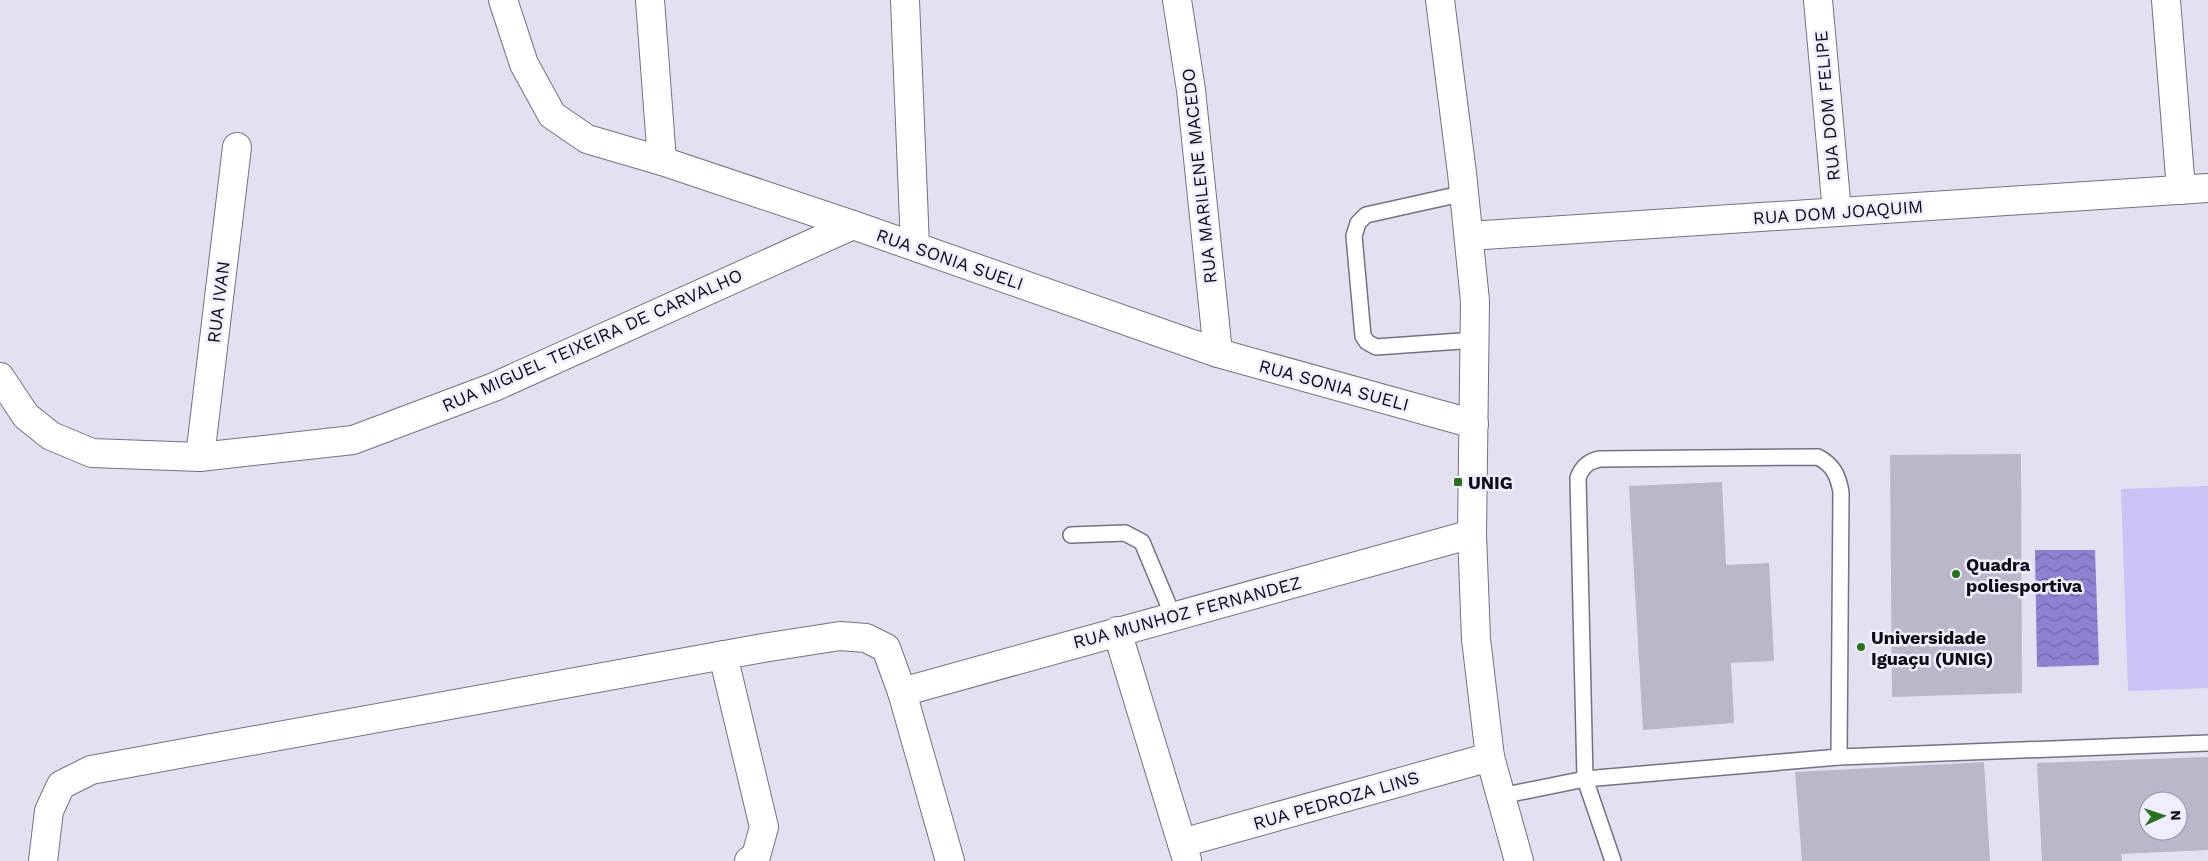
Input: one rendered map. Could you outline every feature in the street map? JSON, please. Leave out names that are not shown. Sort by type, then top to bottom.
[{"type":"street","name":"RUA SONIA SUELI","points":[[503,0],[524,64],[552,114],[588,139],[662,161],[915,246],[1218,353],[1474,424]]},
{"type":"street","points":[[650,0],[662,161]]},
{"type":"street","points":[[905,0],[915,246]]},
{"type":"street","name":"RUA MARILENE MACEDO","points":[[1177,0],[1191,90],[1218,353]]},
{"type":"street","points":[[1440,0],[1464,193],[1475,301],[1476,340],[1472,534],[1476,639],[1490,757],[1519,861]]},
{"type":"street","name":"RUA DOM FELIPE","points":[[1818,0],[1837,212]]},
{"type":"street","points":[[2166,0],[2181,190]]},
{"type":"street","name":"RUA IVAN","points":[[200,457],[237,148]]},
{"type":"street","name":"RUA DOM JOAQUIM","points":[[1469,236],[2208,188]]},
{"type":"street","name":"RUA MIGUEL TEIXEIRA DE CARVALHO","points":[[0,377],[26,416],[51,436],[92,452],[200,457],[353,440],[494,387],[853,225]]},
{"type":"street","name":"RUA MUNHOZ FERNANDEZ","points":[[902,692],[1472,534]]},
{"type":"street","points":[[1117,631],[1185,852]]},
{"type":"street","points":[[43,861],[49,811],[61,785],[91,770],[723,655],[840,636],[866,638],[886,648],[902,692],[950,861]]},
{"type":"street","points":[[723,655],[764,827],[756,856],[749,861]]},
{"type":"street","name":"RUA PEDROZA LINS","points":[[1185,852],[1490,757]]},
{"type":"lane","points":[[1464,193],[1366,215],[1358,223],[1354,236],[1363,336],[1367,342],[1376,347],[1476,340]]},
{"type":"lane","points":[[1613,861],[1585,779],[1578,478],[1588,463],[1600,458],[1818,457],[1834,469],[1839,479],[1841,492],[1839,757]]},
{"type":"lane","points":[[1071,534],[1125,533],[1142,542],[1173,616]]},
{"type":"lane","points":[[1501,796],[1585,779],[1839,757],[2208,743]]},
{"type":"shaded area","points":[[2208,486],[2208,688],[2128,691],[2121,489]]},
{"type":"water","points":[[2035,550],[2095,550],[2099,665],[2037,667]]},
{"type":"building","name":"Quadra poliesportiva","points":[[2021,454],[2022,693],[1892,697],[1890,455]]},
{"type":"building","points":[[1722,482],[1726,565],[1769,563],[1774,661],[1731,663],[1734,723],[1643,730],[1629,486]]},
{"type":"building","points":[[2208,757],[2208,850],[2121,854],[2122,861],[2042,861],[2037,763]]},
{"type":"building","points":[[1984,762],[1990,861],[1802,861],[1795,772]]},
{"type":"place","name":"UNIG","points":[[1458,482]]},
{"type":"place","name":"Quadra poliesportiva","points":[[1956,574]]},
{"type":"place","name":"Universidade Iguaçu (UNIG)","points":[[1861,647]]}]
